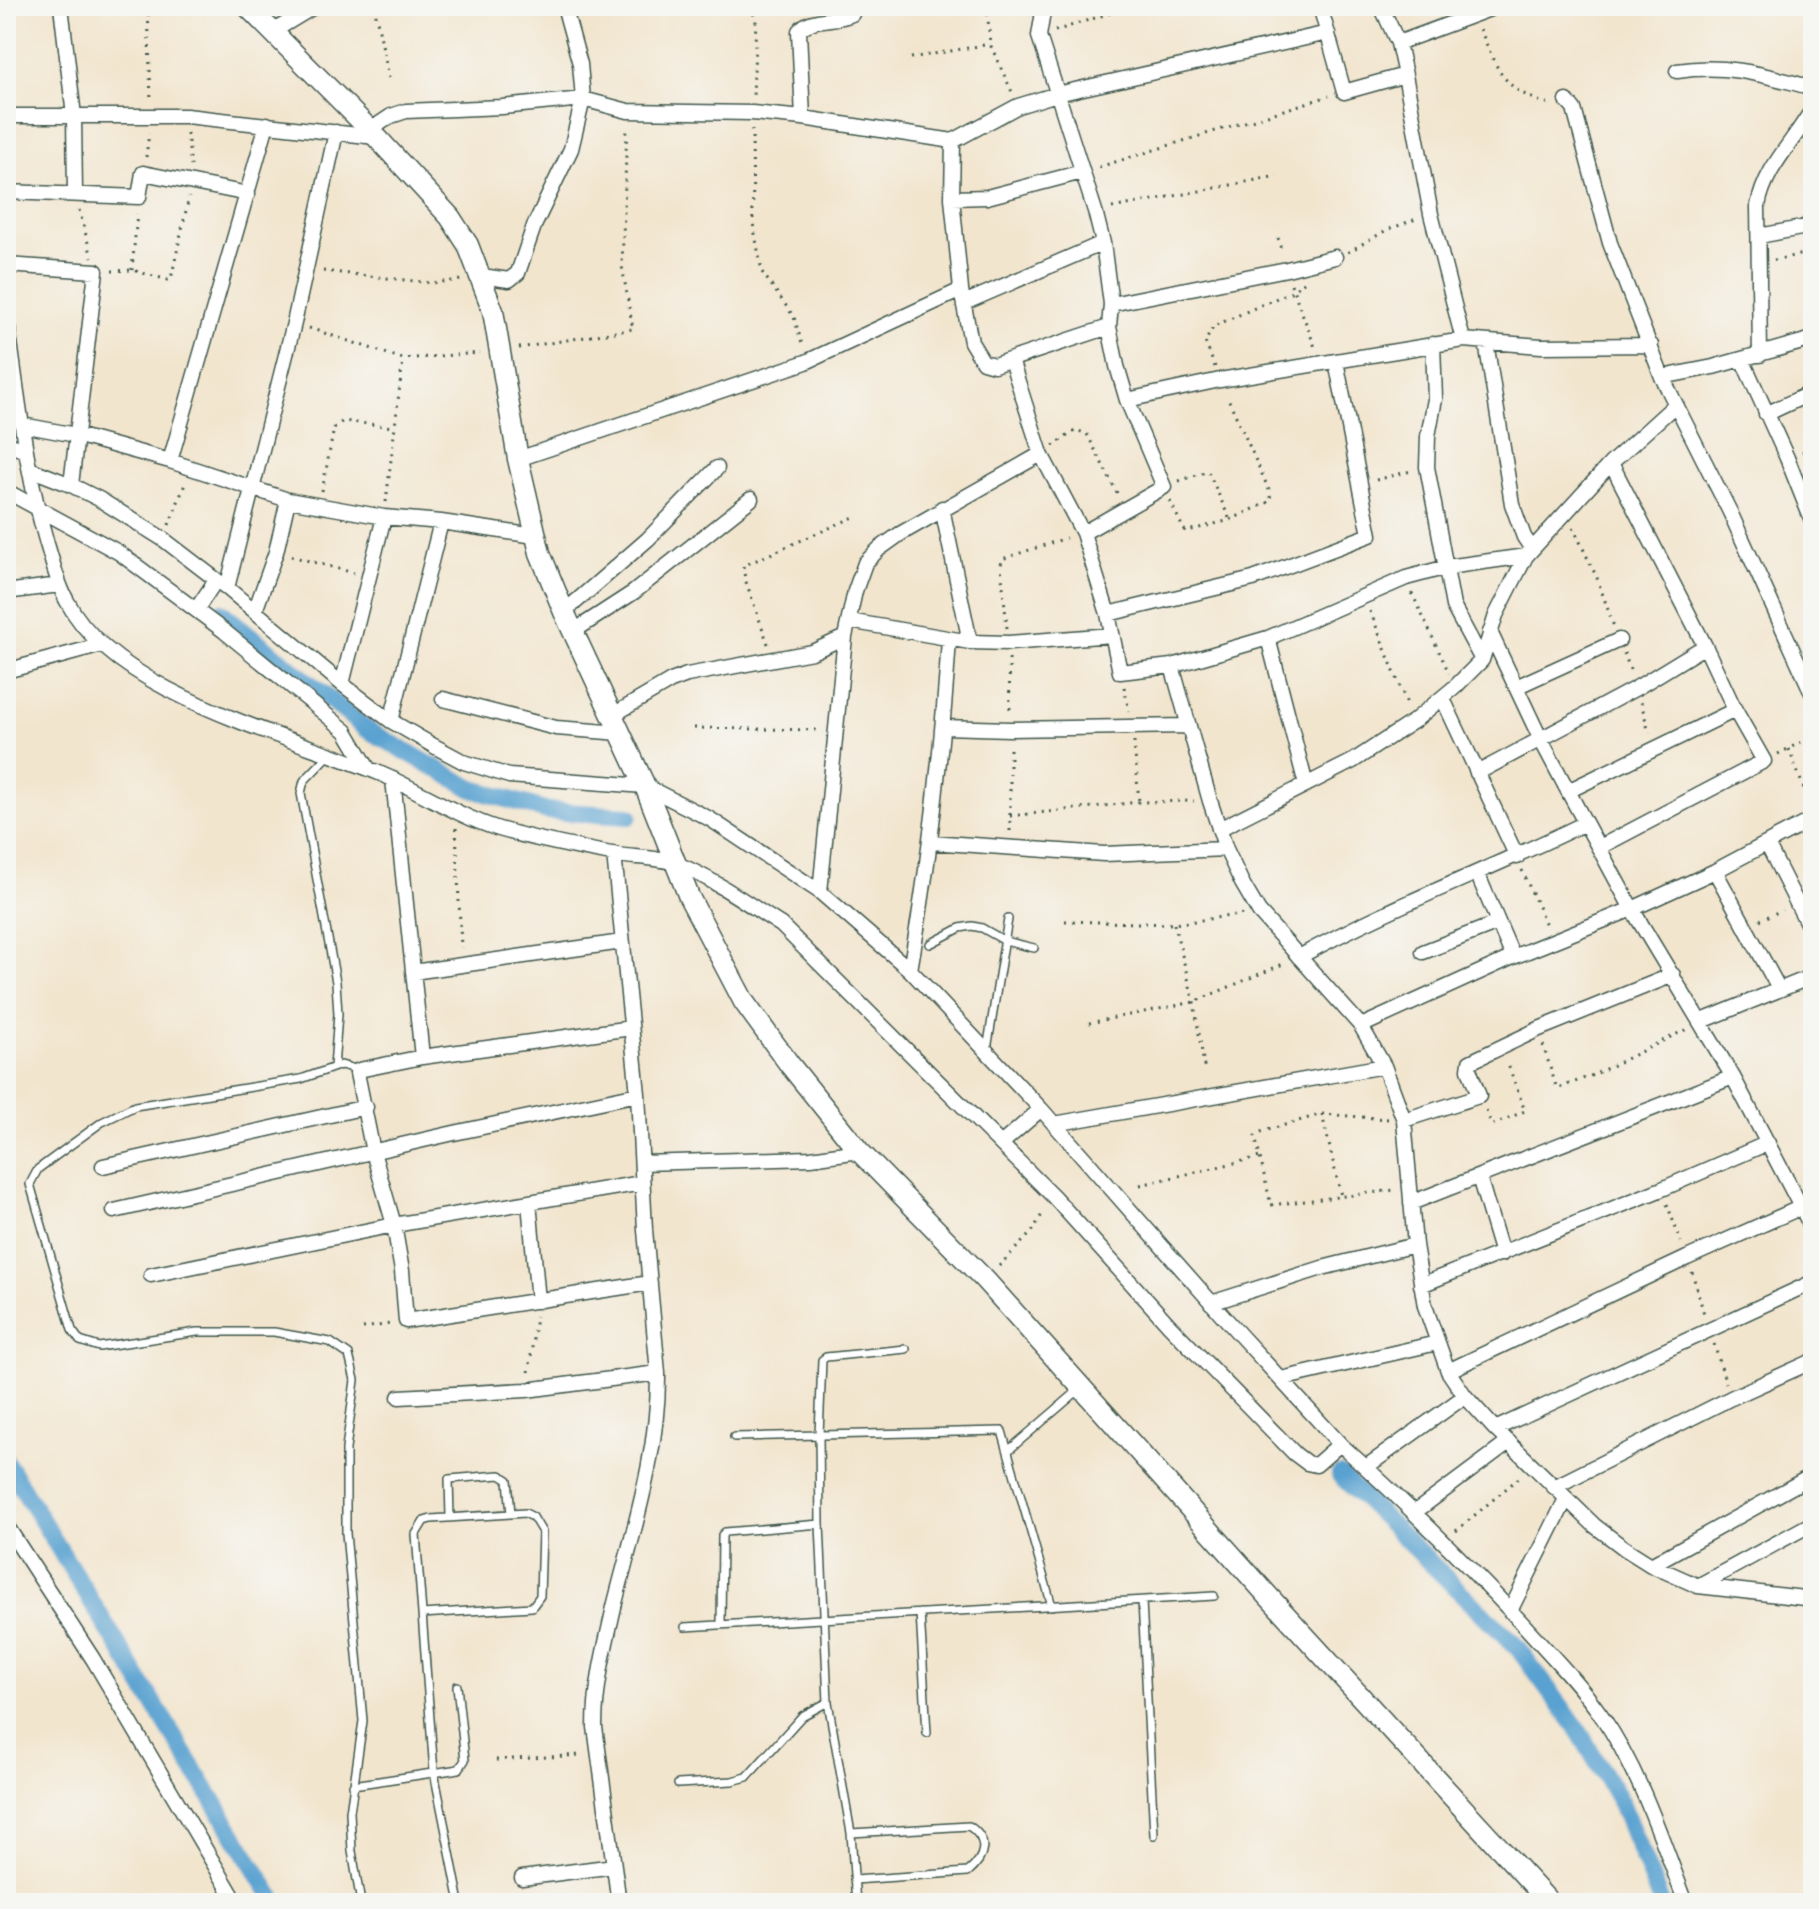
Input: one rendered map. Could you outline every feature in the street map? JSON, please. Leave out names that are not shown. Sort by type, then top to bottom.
[{"type":"main road","points":[[247,6],[374,133],[462,233],[482,276],[493,311],[518,459],[535,536],[564,612],[645,786],[675,863],[708,936],[744,1002],[859,1151],[985,1280],[1270,1598],[1550,1903]]},
{"type":"street","points":[[61,6],[74,116],[75,195]]},
{"type":"street","points":[[272,32],[315,6]]},
{"type":"street","points":[[482,276],[509,280],[518,273],[534,226],[571,149],[583,99],[580,64],[564,6]]},
{"type":"street","points":[[803,118],[799,31],[809,22],[852,14],[854,6]]},
{"type":"street","points":[[1044,6],[1039,36],[1103,243],[1111,304],[1109,327],[1117,366],[1127,400],[1164,487],[1083,533]]},
{"type":"street","points":[[1320,6],[1344,92],[1405,75]]},
{"type":"street","points":[[1381,6],[1398,43],[1431,214],[1463,340]]},
{"type":"street","points":[[1398,43],[1498,6]]},
{"type":"street","points":[[6,116],[186,116],[336,132],[374,133],[391,116],[406,111],[502,107],[583,99],[628,111],[752,113],[953,141],[1018,106],[1057,94],[1328,33]]},
{"type":"street","points":[[1677,71],[1703,67],[1745,70],[1813,88]]},
{"type":"street","points":[[1567,101],[1574,109],[1610,243],[1662,377],[1730,512],[1813,695]]},
{"type":"street","points":[[1760,355],[1758,206],[1761,190],[1768,174],[1813,108]]},
{"type":"street","points":[[170,461],[267,124]]},
{"type":"street","points":[[196,610],[222,584],[251,488],[294,323],[336,132]]},
{"type":"street","points":[[953,141],[952,198],[963,296],[971,342],[980,359],[994,365],[1109,327]]},
{"type":"street","points":[[952,198],[987,197],[1082,172]]},
{"type":"street","points":[[6,192],[139,197],[143,173],[248,194]]},
{"type":"street","points":[[1759,236],[1807,226],[1813,217]]},
{"type":"street","points":[[518,459],[806,362],[963,296],[1103,243]]},
{"type":"street","points":[[1111,304],[1335,257]]},
{"type":"street","points":[[6,265],[96,271],[71,485]]},
{"type":"street","points":[[6,312],[25,451],[37,510],[59,585],[78,620],[102,645],[172,691],[368,768],[499,828],[614,854],[675,863],[742,900],[793,935],[1053,1196],[1169,1325],[1295,1454],[1307,1463],[1316,1465],[1340,1444]]},
{"type":"street","points":[[1662,377],[1760,355],[1813,339]]},
{"type":"street","points":[[1127,400],[1220,380],[1463,340],[1541,346],[1651,345]]},
{"type":"street","points":[[1486,342],[1512,504],[1529,552]]},
{"type":"street","points":[[1433,344],[1435,399],[1427,467],[1453,606],[1482,660]]},
{"type":"street","points":[[1742,359],[1813,523]]},
{"type":"street","points":[[1011,360],[1041,454],[1083,533],[1108,614],[1120,672],[1172,666],[1268,638],[1406,578],[1529,552]]},
{"type":"street","points":[[1108,614],[1253,579],[1370,535],[1329,362]]},
{"type":"street","points":[[1766,414],[1813,392]]},
{"type":"street","points":[[1219,829],[1353,761],[1443,699],[1482,660],[1496,615],[1529,552],[1611,463],[1675,405]]},
{"type":"street","points":[[22,425],[76,435],[170,461],[288,500],[384,517],[535,536]]},
{"type":"street","points":[[6,443],[25,451]]},
{"type":"street","points":[[820,892],[845,637],[862,571],[870,557],[900,534],[1041,454]]},
{"type":"street","points":[[1600,847],[1764,761],[1735,710],[1611,463]]},
{"type":"street","points":[[564,612],[654,533],[717,468]]},
{"type":"street","points":[[30,469],[99,499],[163,539],[391,721],[464,762],[509,776],[645,786],[710,819],[820,892],[910,970],[1041,1109],[1340,1444],[1415,1512],[1573,1680],[1616,1739],[1663,1842],[1686,1903]]},
{"type":"street","points":[[6,491],[118,552],[196,610],[339,724],[355,743],[368,768]]},
{"type":"street","points":[[574,631],[634,592],[751,499]]},
{"type":"street","points":[[255,611],[276,552],[288,500]]},
{"type":"street","points":[[942,508],[970,642]]},
{"type":"street","points":[[342,684],[384,517]]},
{"type":"street","points":[[391,721],[441,522]]},
{"type":"street","points":[[6,592],[59,585]]},
{"type":"street","points":[[849,621],[970,642],[1009,643],[1112,635]]},
{"type":"street","points":[[1490,632],[1541,740],[1632,909],[1702,1021],[1768,1143],[1808,1205],[1813,1230]]},
{"type":"street","points":[[443,699],[556,728],[617,724],[671,681],[687,675],[812,652],[845,637]]},
{"type":"street","points":[[1268,638],[1306,785]]},
{"type":"street","points":[[910,970],[930,842],[949,639]]},
{"type":"street","points":[[1516,687],[1619,640]]},
{"type":"street","points":[[6,671],[102,645]]},
{"type":"street","points":[[1477,773],[1638,687],[1705,646]]},
{"type":"street","points":[[1172,666],[1187,726],[1226,849],[1259,912],[1361,1026],[1384,1066],[1404,1120],[1415,1245],[1425,1306],[1448,1371],[1465,1396],[1595,1526],[1651,1565],[1698,1586],[1813,1599]]},
{"type":"street","points":[[1443,699],[1517,857]]},
{"type":"street","points":[[1568,791],[1735,710]]},
{"type":"street","points":[[943,727],[1187,726]]},
{"type":"street","points":[[393,779],[422,1057]]},
{"type":"street","points":[[1361,1026],[1715,871],[1813,816]]},
{"type":"street","points":[[1299,957],[1346,931],[1517,857],[1585,823]]},
{"type":"street","points":[[930,842],[1104,854],[1226,849]]},
{"type":"street","points":[[1767,844],[1813,935]]},
{"type":"street","points":[[614,854],[638,1094],[658,1373],[651,1453],[597,1680],[595,1727],[619,1903]]},
{"type":"street","points":[[1715,871],[1779,989]]},
{"type":"street","points":[[1477,873],[1513,957]]},
{"type":"street","points":[[1423,952],[1498,923]]},
{"type":"street","points":[[413,972],[622,942]]},
{"type":"street","points":[[1404,1120],[1479,1096],[1469,1063],[1539,1029],[1673,975]]},
{"type":"street","points":[[1702,1021],[1813,976]]},
{"type":"street","points":[[631,1028],[422,1057],[359,1070],[357,1073],[373,1152],[394,1225],[406,1321],[650,1283]]},
{"type":"street","points":[[1054,1124],[1384,1066]]},
{"type":"street","points":[[1411,1195],[1479,1177],[1733,1077]]},
{"type":"street","points":[[114,1211],[638,1094]]},
{"type":"street","points":[[103,1166],[366,1107]]},
{"type":"street","points":[[1001,1144],[1041,1109]]},
{"type":"street","points":[[1421,1285],[1662,1189],[1768,1143]]},
{"type":"street","points":[[642,1163],[811,1158],[859,1151]]},
{"type":"street","points":[[1479,1177],[1502,1254]]},
{"type":"street","points":[[151,1275],[394,1225],[642,1183]]},
{"type":"street","points":[[529,1202],[538,1301]]},
{"type":"street","points":[[1448,1371],[1687,1258],[1808,1205]]},
{"type":"street","points":[[1211,1303],[1322,1268],[1415,1245]]},
{"type":"street","points":[[1495,1429],[1813,1282]]},
{"type":"street","points":[[1281,1379],[1437,1343]]},
{"type":"street","points":[[1554,1487],[1731,1398],[1813,1361]]},
{"type":"street","points":[[399,1397],[526,1390],[658,1373]]},
{"type":"street","points":[[1366,1467],[1465,1396]]},
{"type":"street","points":[[1415,1512],[1509,1442]]},
{"type":"street","points":[[1651,1565],[1813,1475]]},
{"type":"street","points":[[1510,1611],[1566,1499]]},
{"type":"street","points":[[1698,1586],[1813,1523]]},
{"type":"street","points":[[6,1525],[93,1659],[237,1903]]},
{"type":"street","points":[[522,1878],[614,1866]]},
{"type":"lane","points":[[330,754],[304,781],[301,793],[336,982],[338,1014],[334,1067]]},
{"type":"lane","points":[[986,1052],[1008,919]]},
{"type":"lane","points":[[930,944],[960,928],[972,926],[1005,941],[1034,948]]},
{"type":"lane","points":[[359,1070],[341,1065],[301,1079],[127,1109],[102,1122],[38,1169],[30,1184],[72,1330],[80,1341],[99,1347],[197,1332],[274,1332],[330,1342],[349,1355],[355,1380],[346,1449],[346,1533],[363,1721],[361,1750],[353,1785],[350,1831],[361,1903]]},
{"type":"lane","points":[[856,1903],[851,1833],[828,1702],[820,1524],[819,1435],[823,1358],[906,1349]]},
{"type":"lane","points":[[1009,1450],[1081,1388]]},
{"type":"lane","points":[[734,1437],[1002,1431],[1052,1606]]},
{"type":"lane","points":[[450,1517],[449,1479],[487,1475],[500,1475],[508,1480],[511,1514]]},
{"type":"lane","points":[[422,1614],[525,1609],[537,1602],[540,1596],[542,1532],[533,1517],[525,1513],[450,1517],[424,1521],[416,1534],[422,1614],[434,1772],[460,1903]]},
{"type":"lane","points":[[721,1625],[722,1535],[725,1532],[820,1524]]},
{"type":"lane","points":[[685,1627],[1214,1596]]},
{"type":"lane","points":[[1142,1601],[1154,1835]]},
{"type":"lane","points":[[920,1613],[927,1733]]},
{"type":"lane","points":[[353,1785],[459,1769],[465,1760],[457,1686]]},
{"type":"lane","points":[[678,1784],[732,1781],[747,1777],[802,1716],[828,1702]]},
{"type":"lane","points":[[851,1833],[969,1826],[978,1832],[983,1842],[983,1854],[978,1864],[968,1872],[854,1880]]},
{"type":"path","points":[[143,173],[151,115],[148,6]]},
{"type":"path","points":[[374,6],[389,78]]},
{"type":"path","points":[[750,6],[756,19],[752,113],[753,223],[762,272],[794,317],[806,362]]},
{"type":"path","points":[[987,6],[990,44],[1018,106]]},
{"type":"path","points":[[1039,36],[1132,6]]},
{"type":"path","points":[[1475,16],[1500,74],[1508,85],[1545,103],[1567,101]]},
{"type":"path","points":[[911,58],[990,44]]},
{"type":"path","points":[[1082,172],[1344,92]]},
{"type":"path","points":[[294,323],[403,359],[500,351],[633,329],[622,266],[628,111]]},
{"type":"path","points":[[75,195],[96,271],[132,270],[171,279],[192,181],[186,116]]},
{"type":"path","points":[[1095,211],[1277,176]]},
{"type":"path","points":[[132,270],[139,197]]},
{"type":"path","points":[[1335,257],[1387,230],[1431,214]]},
{"type":"path","points":[[1759,263],[1813,252]]},
{"type":"path","points":[[306,269],[432,283],[482,276]]},
{"type":"path","points":[[1230,520],[1208,471],[1164,487],[1184,530],[1192,531],[1230,520],[1267,505],[1271,498],[1205,342],[1208,332],[1214,326],[1293,291],[1329,362]]},
{"type":"path","points":[[384,517],[403,359]]},
{"type":"path","points":[[319,505],[334,428],[338,423],[394,427]]},
{"type":"path","points":[[1041,454],[1076,430],[1082,430],[1091,439],[1125,509]]},
{"type":"path","points":[[1359,484],[1427,467]]},
{"type":"path","points":[[163,539],[191,469]]},
{"type":"path","points":[[1566,513],[1597,578],[1638,687],[1653,748]]},
{"type":"path","points":[[773,659],[743,566],[854,517]]},
{"type":"path","points":[[1083,533],[1002,559],[1009,643],[1010,816],[1139,802],[1210,801]]},
{"type":"path","points":[[276,552],[370,577]]},
{"type":"path","points":[[1406,578],[1455,687]]},
{"type":"path","points":[[1364,596],[1414,721]]},
{"type":"path","points":[[1120,672],[1133,728],[1139,802]]},
{"type":"path","points":[[694,728],[838,731]]},
{"type":"path","points":[[1813,736],[1789,749],[1813,816]]},
{"type":"path","points":[[455,810],[462,964]]},
{"type":"path","points":[[1517,857],[1553,940]]},
{"type":"path","points":[[1745,926],[1798,904]]},
{"type":"path","points":[[1065,921],[1174,924],[1259,912]]},
{"type":"path","points":[[1174,924],[1194,1002],[1205,1072]]},
{"type":"path","points":[[1089,1023],[1194,1002],[1299,957]]},
{"type":"path","points":[[1539,1029],[1559,1088],[1702,1021]]},
{"type":"path","points":[[1479,1096],[1492,1125],[1525,1111],[1502,1047]]},
{"type":"path","points":[[1404,1120],[1322,1114],[1255,1136],[1271,1205],[1341,1196],[1411,1195]]},
{"type":"path","points":[[1322,1114],[1341,1196]]},
{"type":"path","points":[[1140,1185],[1260,1157]]},
{"type":"path","points":[[1662,1189],[1731,1398]]},
{"type":"path","points":[[985,1280],[1032,1232],[1053,1196]]},
{"type":"path","points":[[526,1390],[538,1301]]},
{"type":"path","points":[[363,1328],[406,1321]]},
{"type":"path","points":[[1444,1542],[1532,1466]]},
{"type":"path","points":[[496,1760],[598,1754]]},
{"type":"waterway","points":[[221,612],[366,729],[473,789],[548,811],[629,816]]},
{"type":"waterway","points":[[6,1462],[276,1903]]},
{"type":"waterway","points":[[1340,1475],[1517,1647],[1577,1728],[1621,1803],[1661,1903]]}]
